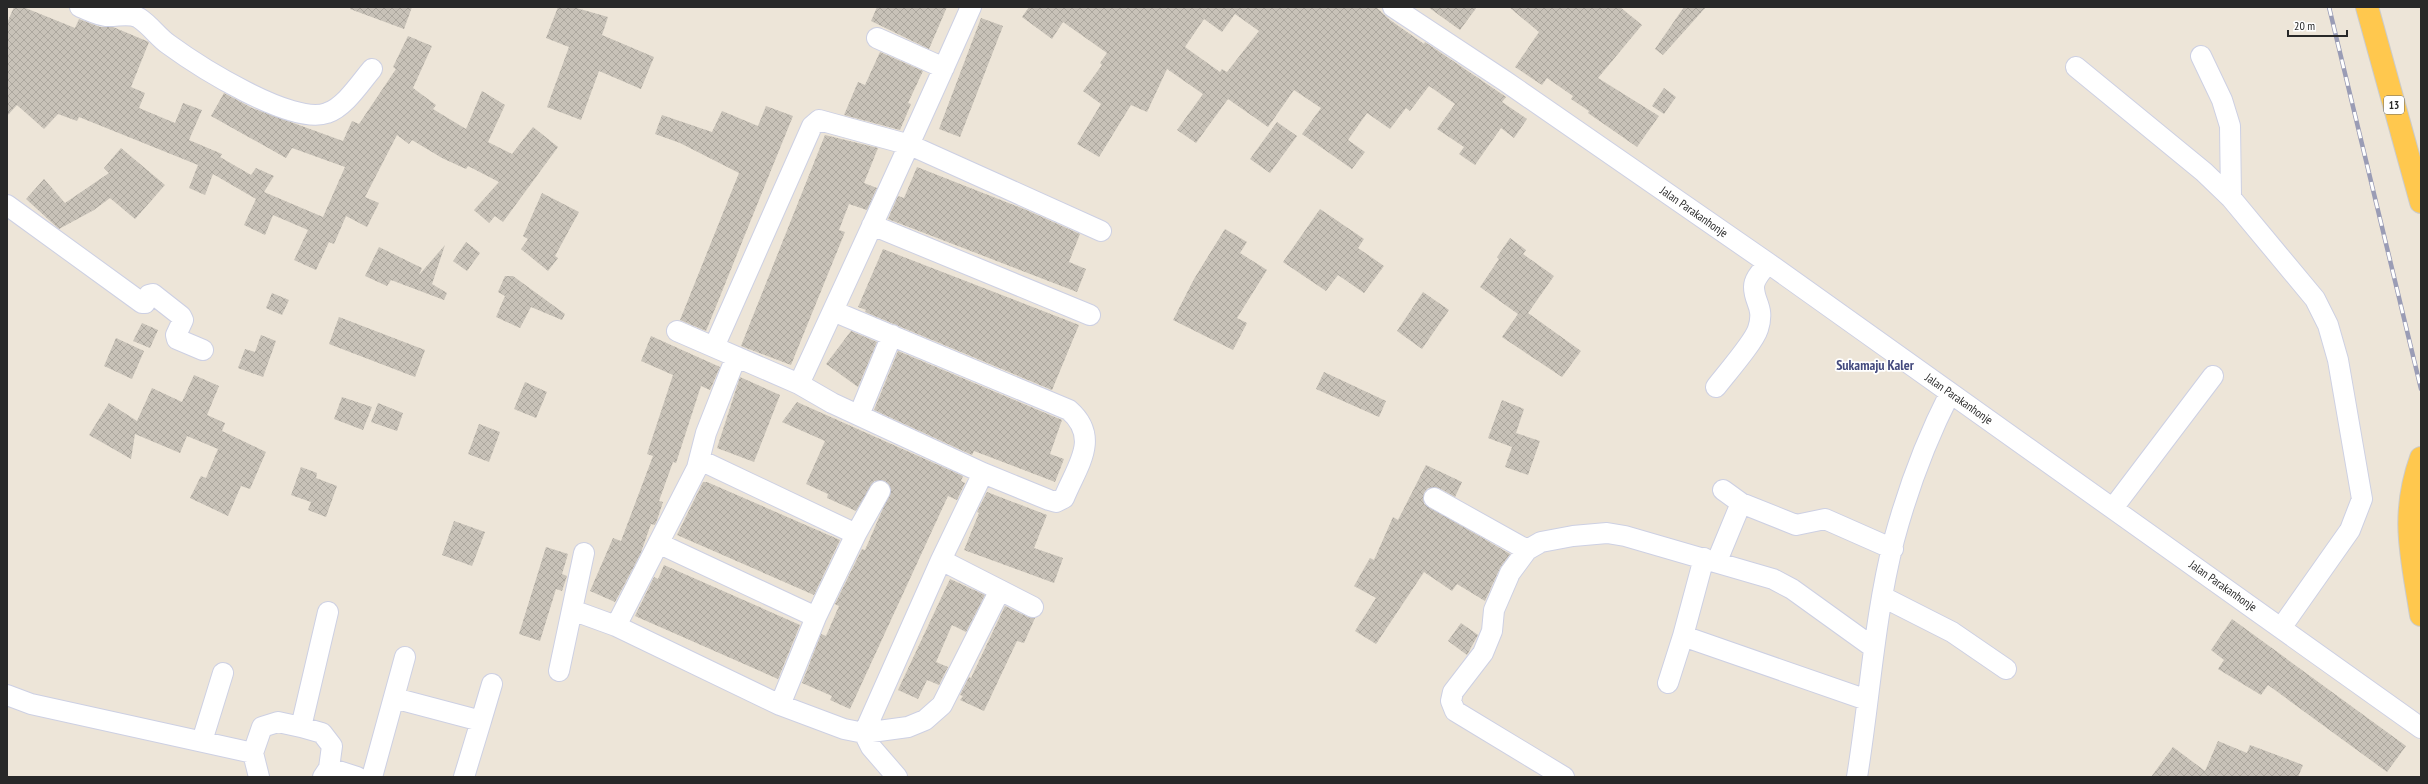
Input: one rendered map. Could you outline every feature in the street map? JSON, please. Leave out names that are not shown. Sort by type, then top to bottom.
[{"type":"highway","name":"13","points":[[2368,7],[2421,202]]},
{"type":"highway","points":[[2421,458],[2410,495],[2408,527],[2421,615]]},
{"type":"street","points":[[80,7],[104,16],[127,15],[138,17],[167,44],[201,65],[273,105],[302,114],[321,115],[338,107],[372,69]]},
{"type":"street","points":[[799,384],[910,145],[971,7]]},
{"type":"street","name":"Jalan Parakanhonje","points":[[1393,7],[1505,81],[1768,263],[2421,728]]},
{"type":"street","points":[[877,38],[944,68]]},
{"type":"street","points":[[2201,56],[2222,100],[2230,126],[2231,198]]},
{"type":"street","points":[[2076,67],[2204,172],[2231,198],[2314,299],[2328,325],[2338,360],[2361,482],[2362,499],[2350,530],[2281,628]]},
{"type":"street","points":[[714,347],[815,122],[824,121],[910,145],[1102,231]]},
{"type":"street","points":[[7,206],[142,302],[145,303],[149,295],[153,294],[181,316],[183,320],[176,335],[177,339],[203,350]]},
{"type":"street","points":[[872,225],[1090,315]]},
{"type":"street","points":[[1716,387],[1757,331],[1761,318],[1760,305],[1754,286],[1756,279],[1768,263]]},
{"type":"street","points":[[677,332],[799,384],[859,415],[983,473],[1049,500],[1060,501],[1064,498],[1086,444],[1084,432],[1078,418],[1069,410],[833,311]]},
{"type":"street","points":[[859,415],[892,335]]},
{"type":"street","points":[[616,626],[660,544],[700,460],[706,433],[736,357]]},
{"type":"street","points":[[2113,508],[2213,376]]},
{"type":"street","points":[[1857,777],[1866,700],[1892,549],[1912,480],[1931,430],[1950,393]]},
{"type":"street","points":[[700,460],[856,534]]},
{"type":"street","points":[[898,777],[871,747],[864,732],[941,560],[983,473]]},
{"type":"street","points":[[1723,490],[1740,503],[1796,525],[1825,519],[1892,549]]},
{"type":"street","points":[[780,705],[816,617],[856,534],[880,491]]},
{"type":"street","points":[[1434,498],[1528,550]]},
{"type":"street","points":[[1668,683],[1710,560],[1740,503]]},
{"type":"street","points":[[1564,777],[1455,711],[1451,701],[1453,692],[1483,653],[1492,631],[1494,610],[1510,573],[1528,550],[1541,542],[1573,536],[1607,533],[1710,560],[1773,579],[1792,589],[1874,648]]},
{"type":"street","points":[[660,544],[816,617]]},
{"type":"street","points":[[559,671],[584,552]]},
{"type":"street","points":[[941,560],[1033,607]]},
{"type":"street","points":[[572,610],[616,626],[780,705],[844,729],[864,732],[908,727],[925,720],[942,705],[1000,590]]},
{"type":"street","points":[[1883,597],[1952,632],[2006,669]]},
{"type":"street","points":[[301,727],[328,612]]},
{"type":"street","points":[[1683,636],[1866,700]]},
{"type":"street","points":[[372,777],[405,657]]},
{"type":"street","points":[[202,741],[223,673]]},
{"type":"street","points":[[464,777],[492,684]]},
{"type":"street","points":[[7,695],[31,704],[253,753]]},
{"type":"street","points":[[394,698],[481,721]]},
{"type":"street","points":[[259,777],[253,753],[262,727],[278,722],[322,733],[332,746],[326,772],[357,777]]},
{"type":"building","points":[[14,7],[23,7],[75,28],[79,19],[100,27],[113,27],[149,42],[131,87],[145,93],[139,108],[175,123],[183,103],[202,110],[189,140],[222,154],[220,157],[251,175],[256,168],[274,176],[264,192],[323,217],[345,167],[292,148],[286,158],[211,116],[224,93],[252,108],[343,141],[352,121],[359,124],[396,69],[393,67],[408,36],[432,46],[413,88],[436,105],[433,109],[466,129],[482,91],[505,105],[488,142],[512,154],[533,127],[558,147],[503,222],[495,216],[489,223],[474,210],[499,182],[468,166],[466,169],[442,158],[412,140],[409,144],[397,135],[365,197],[379,203],[367,227],[346,216],[334,244],[329,242],[316,270],[294,260],[308,230],[273,215],[265,235],[244,225],[256,199],[213,174],[205,195],[189,188],[198,165],[79,117],[77,121],[58,114],[44,129],[17,105],[7,116],[7,23]]},
{"type":"building","points":[[350,7],[412,7],[404,29],[350,9]]},
{"type":"building","points":[[558,7],[573,7],[608,17],[602,35],[654,57],[641,89],[599,71],[581,120],[547,107],[569,47],[546,38]]},
{"type":"building","points":[[877,7],[947,7],[929,49],[871,21]]},
{"type":"building","points":[[1029,7],[1376,7],[1390,20],[1424,44],[1425,42],[1506,97],[1502,102],[1527,119],[1514,138],[1501,128],[1475,165],[1459,154],[1464,147],[1437,129],[1455,104],[1429,86],[1410,111],[1406,108],[1390,129],[1367,113],[1348,140],[1365,152],[1352,169],[1302,134],[1321,108],[1294,90],[1268,127],[1228,99],[1196,143],[1177,130],[1203,94],[1167,69],[1147,112],[1131,105],[1099,157],[1077,144],[1101,104],[1083,91],[1102,65],[1100,63],[1107,53],[1063,22],[1052,39],[1022,17]],"holes":[[[1235,14],[1259,31],[1227,72],[1222,69],[1220,72],[1185,47],[1204,19],[1222,32]]]},
{"type":"building","points":[[1428,7],[1477,7],[1460,30]]},
{"type":"building","points":[[1509,7],[1620,7],[1642,25],[1598,78],[1659,116],[1637,147],[1588,113],[1589,111],[1571,99],[1573,96],[1547,78],[1542,85],[1515,67],[1539,32]]},
{"type":"building","points":[[1684,7],[1706,7],[1663,55],[1655,49]]},
{"type":"building","points":[[981,18],[1003,26],[960,137],[939,129]]},
{"type":"building","points":[[880,52],[923,71],[908,103],[911,104],[900,130],[844,115],[858,82],[865,85]]},
{"type":"building","points":[[1664,88],[1676,97],[1664,114],[1652,106]]},
{"type":"building","points":[[766,106],[793,116],[706,331],[680,320],[739,173],[680,143],[655,134],[662,115],[712,132],[722,111],[758,126]]},
{"type":"building","points":[[1277,122],[1297,136],[1270,173],[1250,159]]},
{"type":"building","points":[[825,135],[878,148],[864,183],[877,188],[867,210],[849,204],[839,230],[845,232],[791,365],[741,346]]},
{"type":"building","points":[[121,148],[165,185],[135,219],[110,198],[94,210],[59,229],[26,199],[44,179],[65,203],[109,173],[104,168]]},
{"type":"building","points":[[917,167],[1024,209],[1080,234],[1069,262],[1086,269],[1077,292],[888,219],[898,196],[904,198]]},
{"type":"building","points":[[542,193],[579,212],[555,256],[558,258],[548,271],[521,249],[528,239],[523,236]]},
{"type":"building","points":[[1320,209],[1364,239],[1358,248],[1384,266],[1364,293],[1338,275],[1326,291],[1283,262]]},
{"type":"building","points":[[1225,229],[1247,242],[1240,253],[1267,270],[1237,318],[1247,323],[1233,350],[1173,320],[1194,279]]},
{"type":"building","points":[[1510,238],[1526,250],[1523,254],[1554,276],[1528,313],[1581,351],[1562,377],[1502,337],[1518,314],[1480,287],[1499,259],[1497,257]]},
{"type":"building","points":[[466,242],[480,253],[467,271],[453,261]]},
{"type":"building","points":[[445,245],[432,284],[447,293],[444,300],[391,280],[387,286],[365,276],[379,247],[422,268],[419,275]]},
{"type":"building","points":[[883,249],[1079,325],[1052,390],[865,312],[866,310],[858,307]]},
{"type":"building","points":[[505,276],[513,276],[565,314],[562,320],[531,307],[520,328],[496,317],[505,296],[498,292]]},
{"type":"building","points":[[1423,292],[1449,310],[1422,349],[1397,331]]},
{"type":"building","points":[[272,293],[289,300],[282,315],[266,308]]},
{"type":"building","points":[[339,317],[425,350],[415,377],[329,344]]},
{"type":"building","points":[[142,323],[158,330],[150,348],[133,341]]},
{"type":"building","points":[[851,331],[877,342],[858,387],[826,364]]},
{"type":"building","points":[[261,335],[276,341],[263,377],[238,368],[245,349],[255,352]]},
{"type":"building","points":[[651,336],[720,367],[710,390],[701,386],[676,463],[673,462],[659,501],[663,502],[657,520],[655,525],[651,524],[640,555],[615,602],[590,591],[613,538],[621,541],[653,456],[647,454],[673,375],[641,361]]},
{"type":"building","points":[[116,338],[144,351],[132,379],[104,366]]},
{"type":"building","points":[[898,351],[1062,420],[1050,454],[1064,459],[1055,482],[974,451],[972,455],[874,410]]},
{"type":"building","points":[[1324,372],[1386,401],[1379,417],[1316,389]]},
{"type":"building","points":[[194,375],[219,386],[207,415],[225,423],[222,431],[266,452],[250,489],[241,486],[228,516],[190,498],[201,476],[206,478],[218,449],[187,436],[180,453],[135,434],[131,459],[89,435],[109,403],[137,421],[152,388],[182,402]]},
{"type":"building","points":[[740,377],[780,395],[754,462],[717,448]]},
{"type":"building","points":[[525,382],[547,392],[536,418],[514,409]]},
{"type":"building","points":[[342,397],[372,407],[363,430],[334,419]]},
{"type":"building","points":[[1502,400],[1524,409],[1516,433],[1540,441],[1528,475],[1505,467],[1512,447],[1488,438]]},
{"type":"building","points":[[797,402],[963,476],[961,481],[965,483],[957,500],[948,496],[850,709],[830,700],[832,696],[802,683],[821,634],[826,636],[839,606],[835,604],[862,549],[865,550],[891,490],[885,481],[874,481],[856,511],[827,498],[828,494],[806,484],[825,441],[782,422]]},
{"type":"building","points":[[378,403],[403,413],[397,431],[371,422]]},
{"type":"building","points":[[479,424],[500,432],[489,462],[468,454]]},
{"type":"building","points":[[1426,465],[1462,482],[1455,497],[1439,488],[1428,488],[1424,493],[1424,504],[1510,554],[1500,568],[1485,601],[1457,584],[1452,591],[1424,572],[1376,644],[1355,631],[1376,598],[1354,586],[1370,558],[1374,560],[1393,517],[1398,520]]},
{"type":"building","points":[[301,467],[317,473],[316,478],[337,486],[326,517],[308,510],[311,502],[291,495]]},
{"type":"building","points":[[703,482],[707,482],[840,540],[814,595],[677,535]]},
{"type":"building","points":[[987,492],[1047,515],[1034,548],[1063,558],[1054,583],[964,550],[979,513],[977,512]]},
{"type":"building","points":[[454,521],[485,532],[472,566],[442,555]]},
{"type":"building","points":[[546,547],[568,554],[562,574],[567,576],[562,591],[556,589],[540,641],[519,634]]},
{"type":"building","points":[[664,565],[800,625],[778,679],[635,616],[654,577],[658,579]]},
{"type":"building","points":[[950,579],[985,595],[966,632],[952,625],[936,662],[948,667],[939,685],[927,680],[918,699],[898,690]]},
{"type":"building","points":[[1005,606],[1028,617],[1035,618],[1024,643],[1017,641],[984,711],[960,700],[963,696],[960,695],[969,677],[971,678]]},
{"type":"building","points":[[2232,619],[2406,746],[2387,772],[2268,685],[2261,695],[2218,669],[2224,660],[2211,650]]},
{"type":"building","points":[[1461,623],[1478,635],[1467,655],[1448,641]]},
{"type":"building","points":[[2218,741],[2247,753],[2250,745],[2303,765],[2298,777],[2151,777],[2173,747],[2205,771]]},
{"type":"railway","points":[[2329,7],[2421,389]]},
{"type":"district","name":"Sukamaju Kaler","points":[[1875,365]]}]
